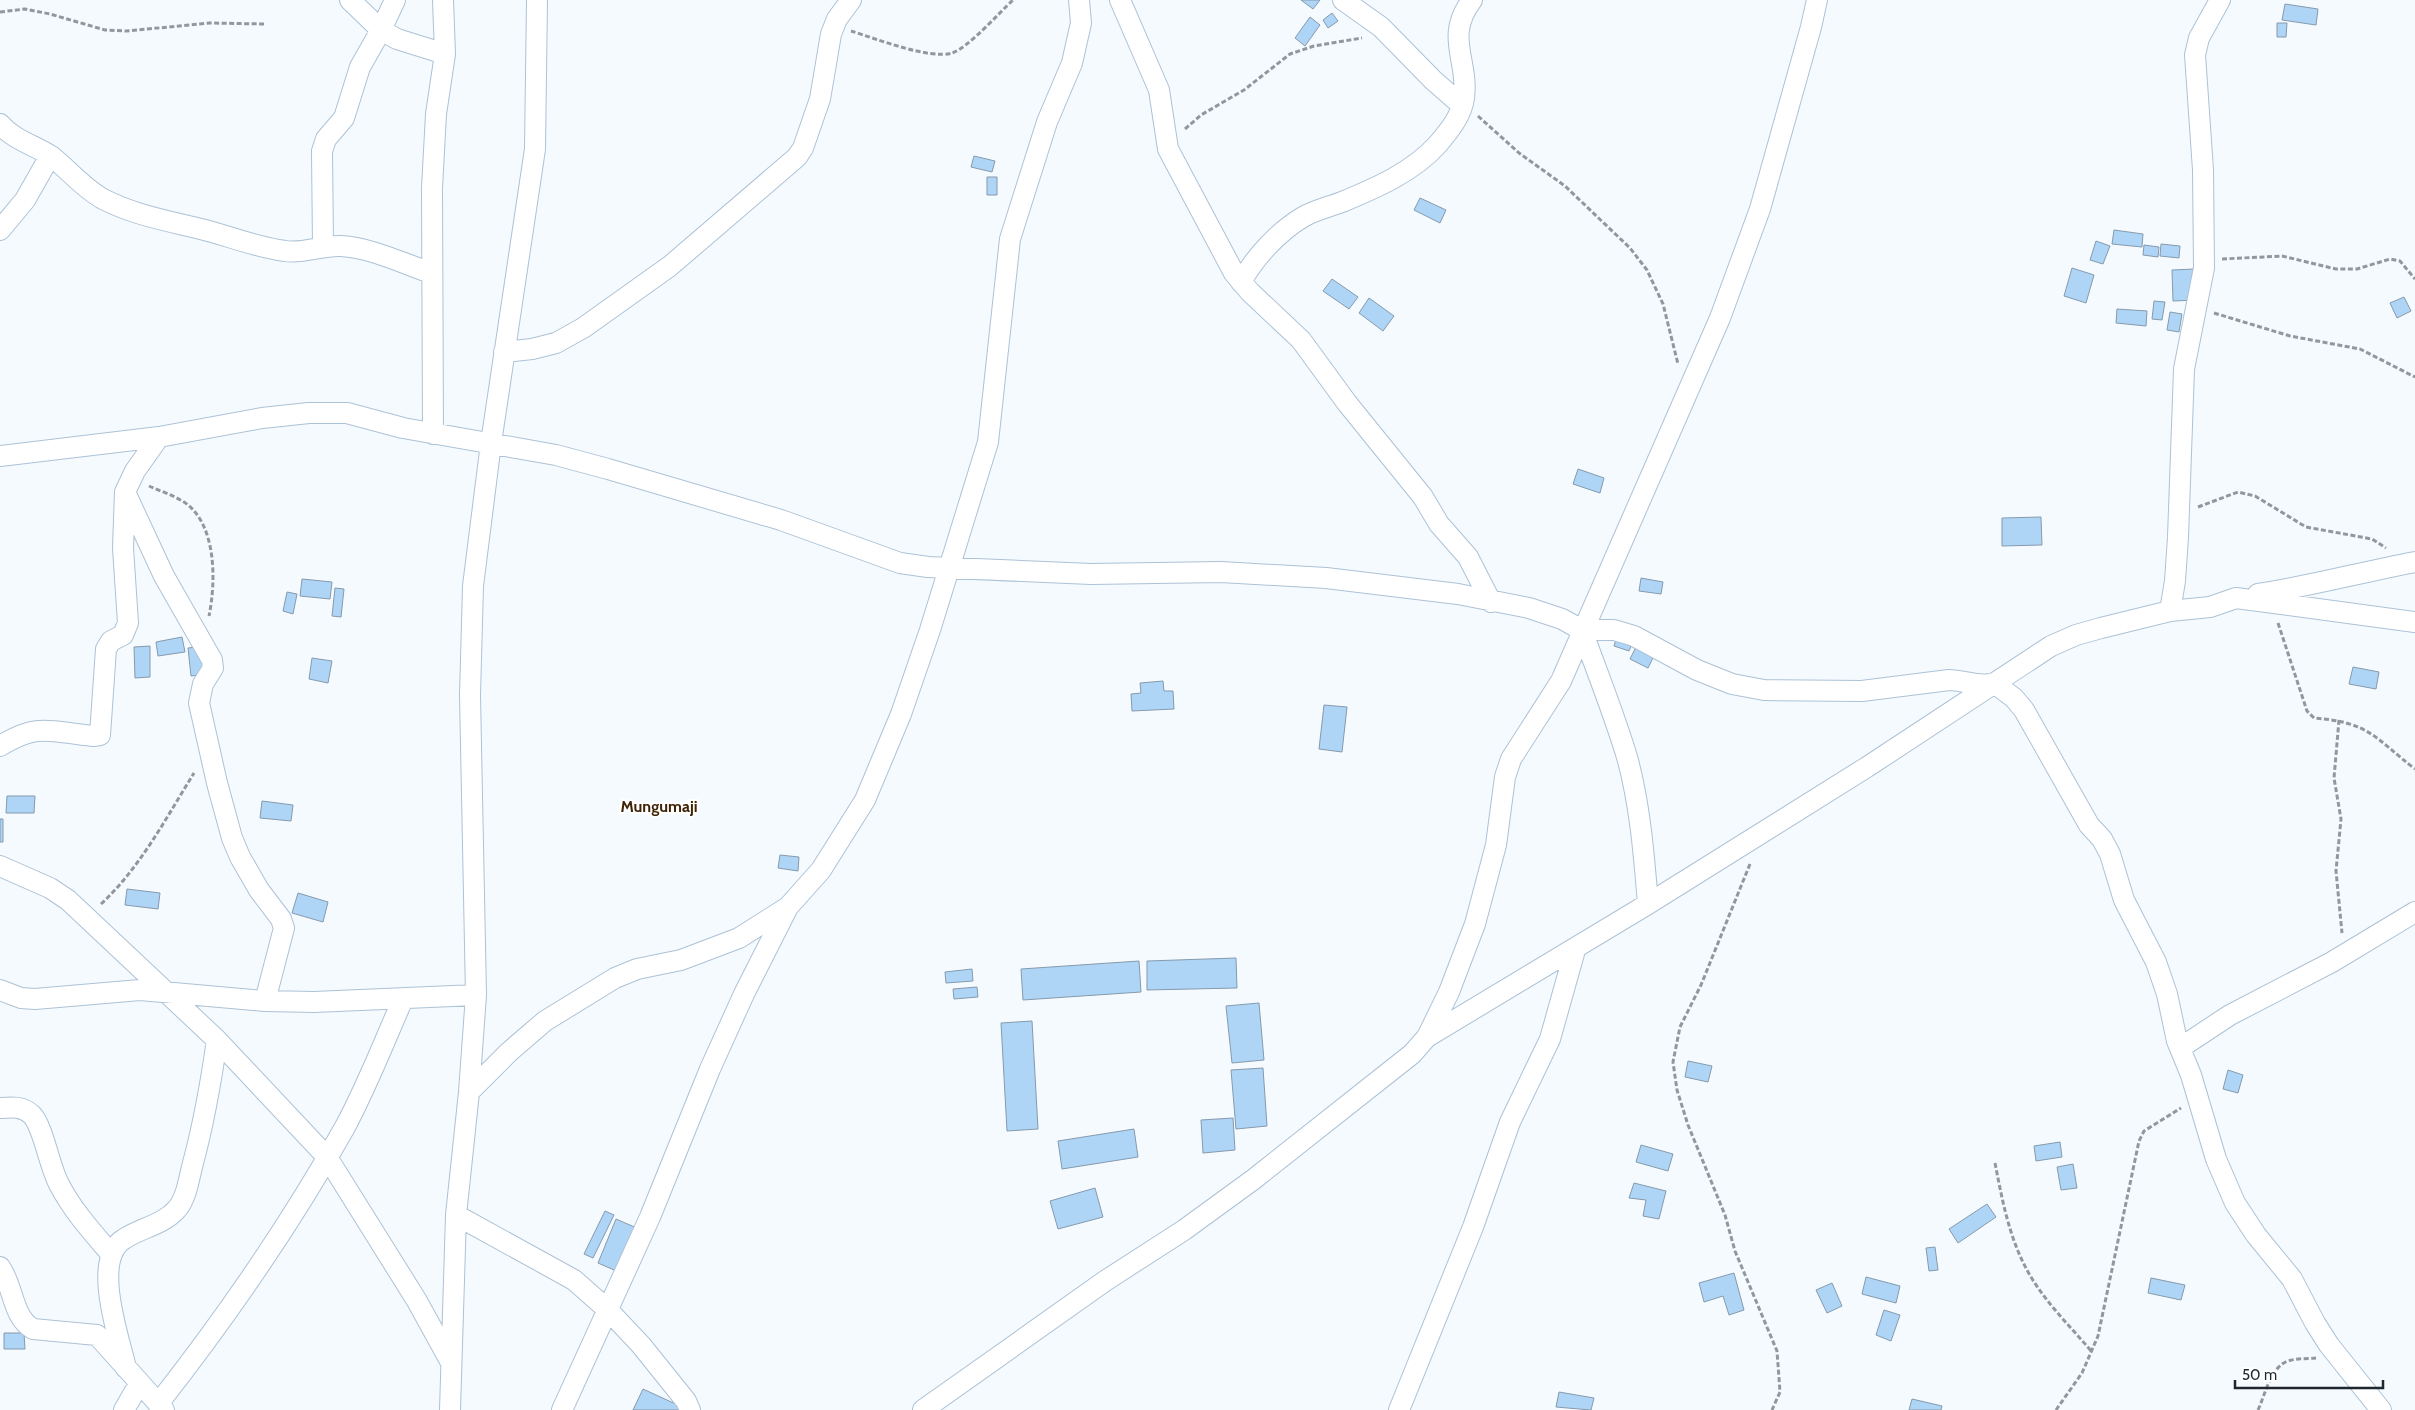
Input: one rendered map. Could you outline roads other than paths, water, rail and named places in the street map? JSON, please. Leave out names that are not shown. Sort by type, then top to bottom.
[{"type":"street","points":[[350,0],[382,30],[397,39],[445,54]]},
{"type":"street","points":[[323,247],[322,151],[326,139],[344,118],[360,67],[382,30],[395,0]]},
{"type":"street","points":[[433,434],[431,274],[436,114],[445,54],[443,0]]},
{"type":"street","points":[[450,1410],[456,1215],[469,1092],[476,995],[471,665],[474,586],[490,443],[535,149],[537,0]]},
{"type":"street","points":[[504,352],[532,350],[556,343],[583,328],[670,266],[797,157],[803,148],[820,99],[834,26],[851,0]]},
{"type":"street","points":[[562,1410],[650,1217],[710,1070],[744,994],[788,907],[821,870],[865,800],[901,714],[930,630],[948,567],[976,486],[988,442],[1010,240],[1047,122],[1072,63],[1081,23],[1079,0]]},
{"type":"street","points":[[1120,0],[1159,90],[1168,149],[1184,182],[1241,282],[1301,340],[1347,403],[1423,497],[1439,524],[1468,557],[1490,602]]},
{"type":"street","points":[[1343,0],[1387,33],[1458,102],[1463,101]]},
{"type":"street","points":[[1241,282],[1248,268],[1270,244],[1303,217],[1383,184],[1427,155],[1456,120],[1463,101],[1458,27],[1464,12],[1472,0]]},
{"type":"street","points":[[923,1410],[1105,1281],[1184,1230],[1254,1179],[1412,1054],[1427,1037],[1449,992],[1475,924],[1496,845],[1505,777],[1512,759],[1528,731],[1556,692],[1686,399],[1742,264],[1760,209],[1817,0]]},
{"type":"street","points":[[2170,611],[2175,581],[2179,515],[2184,369],[2191,326],[2197,309],[2204,261],[2203,170],[2195,55],[2199,38],[2220,0]]},
{"type":"street","points":[[0,124],[21,141],[50,156],[82,186],[104,199],[148,217],[202,229],[257,246],[286,252],[307,252],[323,247],[340,246],[361,249],[431,274]]},
{"type":"street","points":[[0,230],[26,200],[50,156]]},
{"type":"street","points":[[0,456],[159,437],[221,424],[319,413],[347,412],[433,434],[556,455],[608,468],[780,520],[900,564],[928,567],[1091,574],[1221,572],[1290,576],[1458,594],[1490,602],[1529,608],[1562,619],[1582,630],[1614,630],[1628,634],[1697,670],[1732,684],[1764,690],[1862,691],[1949,680],[1960,680],[1985,686],[1994,683]]},
{"type":"street","points":[[0,746],[35,730],[93,736],[100,734],[106,649],[110,640],[124,635],[128,624],[123,548],[128,486],[145,455],[159,437]]},
{"type":"street","points":[[128,486],[164,576],[203,640],[212,660],[213,668],[203,684],[199,703],[232,838],[240,857],[259,890],[281,918],[284,928],[265,1001]]},
{"type":"street","points":[[1427,1037],[1575,950],[1867,767],[2051,646],[2076,635],[2170,611],[2210,607],[2236,598],[2303,587],[2357,573],[2412,563]]},
{"type":"street","points":[[2236,598],[2415,622]]},
{"type":"street","points":[[1582,630],[1627,757],[1644,851],[1648,904]]},
{"type":"street","points":[[1994,683],[2014,698],[2024,710],[2090,825],[2102,839],[2110,854],[2124,900],[2162,978],[2180,1048],[2186,1059],[2216,1159],[2235,1203],[2256,1236],[2292,1279],[2315,1323],[2381,1410]]},
{"type":"street","points":[[0,866],[50,888],[68,900],[217,1040],[327,1157],[417,1301],[451,1363]]},
{"type":"street","points":[[469,1092],[508,1052],[545,1021],[615,978],[637,969],[681,960],[739,938],[788,907]]},
{"type":"street","points":[[2180,1048],[2230,1015],[2332,962],[2415,912]]},
{"type":"street","points":[[1399,1410],[1473,1227],[1510,1122],[1550,1038],[1575,950]]},
{"type":"street","points":[[0,990],[21,998],[36,999],[131,990],[265,1001],[314,1002],[476,995]]},
{"type":"street","points":[[0,1268],[11,1287],[20,1317],[25,1324],[33,1329],[97,1335],[161,1407],[257,1272],[327,1157],[369,1078],[403,999]]},
{"type":"street","points":[[126,1368],[109,1294],[108,1264],[115,1245],[168,1217],[177,1209],[186,1190],[200,1134],[211,1087],[217,1040]]},
{"type":"street","points":[[0,1108],[26,1110],[33,1117],[39,1125],[49,1164],[60,1187],[89,1229],[111,1254]]},
{"type":"street","points":[[456,1215],[574,1280],[608,1310],[662,1370],[686,1401],[690,1410]]},
{"type":"street","points":[[124,1410],[140,1384]]},
{"type":"district","name":"Mungumaji","points":[[659,806]]}]
